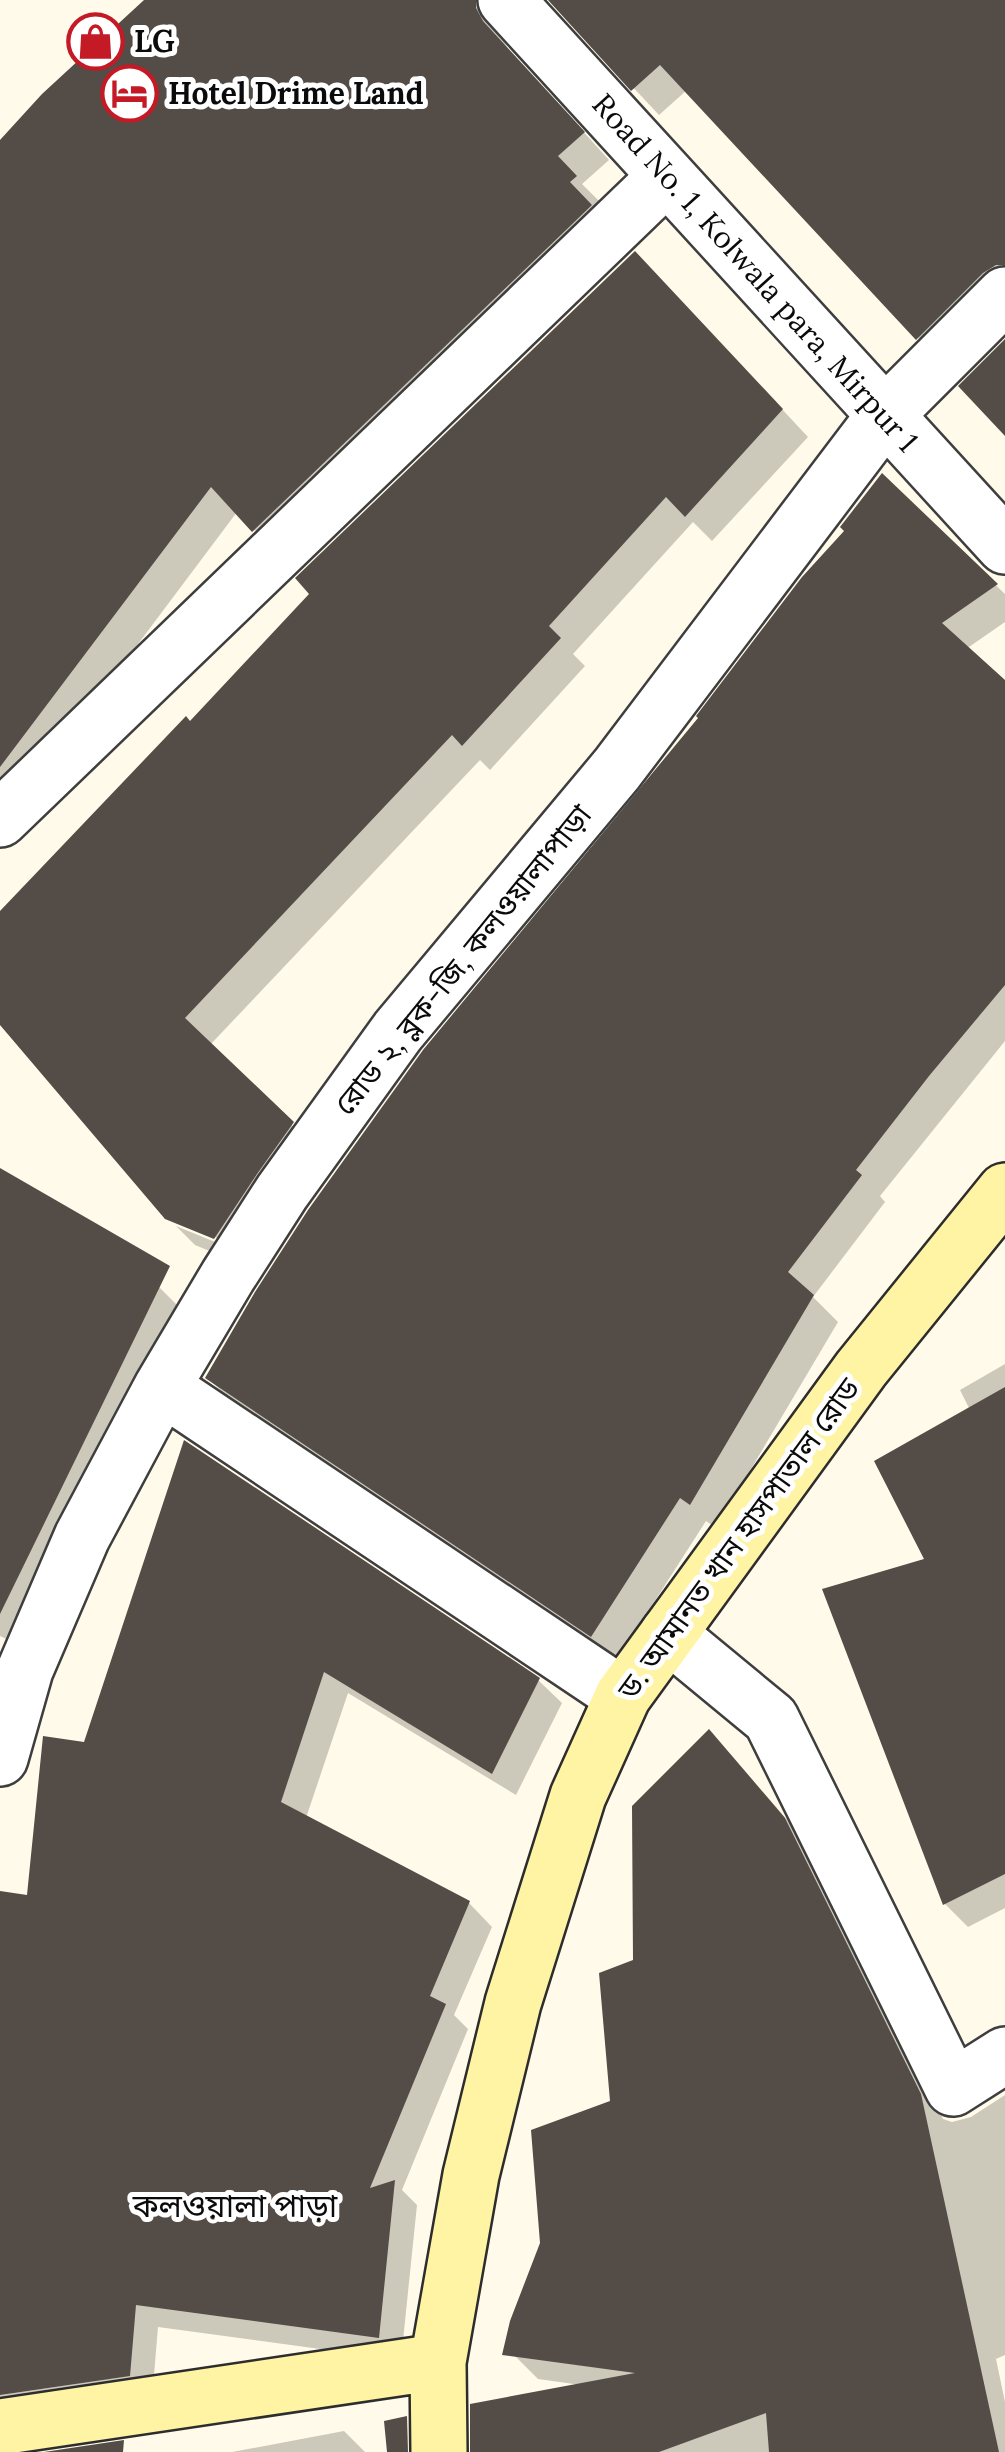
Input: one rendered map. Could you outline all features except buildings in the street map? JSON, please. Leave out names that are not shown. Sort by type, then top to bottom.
[{"type":"street","name":"Road No. 1, Kolwala para, Mirpur 1","points":[[506,0],[1005,546]]},
{"type":"street","points":[[0,819],[667,176]]},
{"type":"street","name":"রোড ২, ব্লক-জি, কলওয়ালাপাড়া","points":[[0,1758],[13,1667],[162,1387],[282,1192],[398,1031],[617,769],[885,415],[1005,295]]},
{"type":"street","name":"ড. আমানত খান হাসপাতাল রোড","points":[[439,2452],[438,2362],[471,2175],[513,2003],[578,1796],[622,1696],[860,1369],[1005,1190]]},
{"type":"street","points":[[162,1387],[622,1696]]},
{"type":"street","points":[[668,1634],[771,1720],[953,2088],[1005,2055]]},
{"type":"street","points":[[0,2427],[438,2362]]},
{"type":"place","name":"LG","points":[[95,42]]},
{"type":"place","name":"Hotel Drime Land","points":[[129,94]]},
{"type":"district","name":"কলওয়ালা পাড়া","points":[[235,2206]]}]
